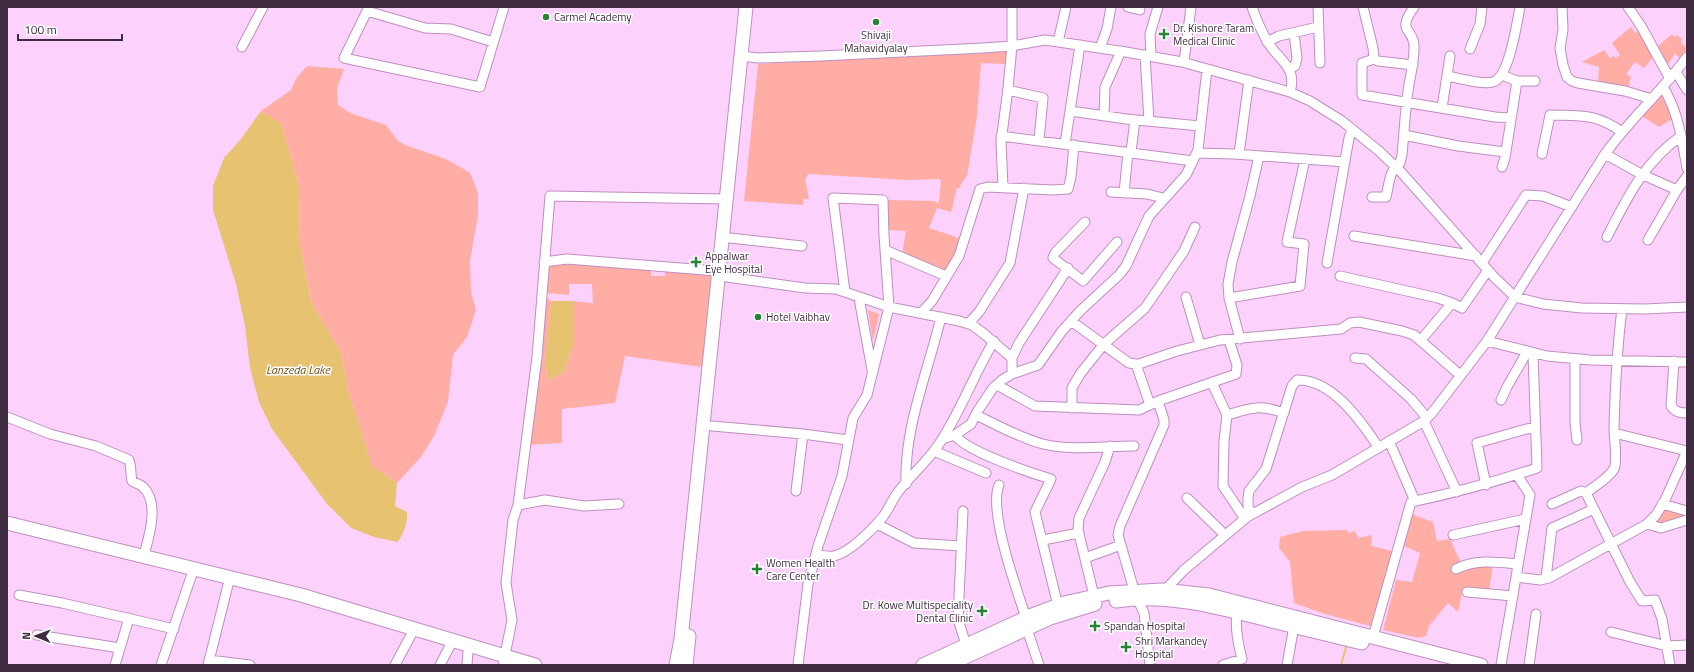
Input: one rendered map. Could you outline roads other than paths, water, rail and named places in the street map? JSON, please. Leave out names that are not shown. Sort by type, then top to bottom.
[{"type":"highway","points":[[676,665],[682,632],[722,274],[730,238],[745,57],[746,7]]},
{"type":"highway","points":[[686,665],[712,426],[726,199],[745,57],[754,7]]},
{"type":"highway","points":[[7,523],[144,555],[193,572]]},
{"type":"highway","points":[[7,531],[193,572],[410,635],[451,643],[467,659],[535,665]]},
{"type":"highway","points":[[228,581],[301,595],[451,643],[505,662]]},
{"type":"highway","points":[[948,665],[1058,606],[1094,596],[1136,595],[1165,590],[1209,595],[1481,665]]},
{"type":"highway","points":[[924,665],[966,645],[1026,623],[1050,618],[1088,605],[1121,600],[1136,595],[1184,601],[1237,612],[1447,665]]},
{"type":"street","points":[[242,47],[263,7]]},
{"type":"street","points":[[493,42],[452,29],[425,28],[368,9],[344,58],[480,88],[504,7]]},
{"type":"street","points":[[1004,187],[1001,136],[1008,90],[1012,46],[1012,7]]},
{"type":"street","points":[[1058,42],[1066,7]]},
{"type":"street","points":[[1100,48],[1107,29],[1112,7]]},
{"type":"street","points":[[1128,7],[1140,10]]},
{"type":"street","points":[[1149,121],[1148,56],[1150,34],[1158,7]]},
{"type":"street","points":[[1184,62],[1191,7]]},
{"type":"street","points":[[1252,7],[1267,42],[1289,69],[1292,84],[1290,92]]},
{"type":"street","points":[[1318,7],[1320,63]]},
{"type":"street","points":[[1363,7],[1373,48],[1374,60]]},
{"type":"street","points":[[1372,197],[1386,197],[1390,174],[1395,166],[1400,163],[1413,65],[1414,43],[1405,24],[1406,18],[1414,7]]},
{"type":"street","points":[[1470,49],[1480,24],[1482,7]]},
{"type":"street","points":[[1447,76],[1486,83],[1492,83],[1498,80],[1502,76],[1511,50],[1518,7]]},
{"type":"street","points":[[1562,7],[1560,48],[1568,77],[1578,83],[1625,91],[1652,99]]},
{"type":"street","points":[[1628,7],[1673,76],[1687,90]]},
{"type":"street","points":[[1267,42],[1279,36],[1318,27]]},
{"type":"street","points":[[1289,69],[1295,66],[1297,58],[1294,33]]},
{"type":"street","points":[[745,57],[821,56],[1012,46],[1045,40],[1184,62],[1290,92],[1310,101],[1352,130],[1395,166],[1482,263],[1515,297],[1543,304],[1582,308],[1622,310],[1687,307]]},
{"type":"street","points":[[921,313],[932,301],[959,256],[973,206],[980,189],[988,187],[1004,187],[1053,190],[1068,189],[1071,176],[1071,111],[1080,45]]},
{"type":"street","points":[[1104,116],[1105,87],[1121,51]]},
{"type":"street","points":[[1442,108],[1450,56]]},
{"type":"street","points":[[1165,590],[1184,570],[1248,517],[1302,487],[1332,475],[1425,420],[1487,341],[1604,154],[1673,76],[1687,57]]},
{"type":"street","points":[[1413,65],[1374,60],[1362,63],[1362,95],[1495,117],[1511,118]]},
{"type":"street","points":[[942,439],[954,435],[971,424],[997,385],[1012,374],[1038,365],[1062,331],[1119,275],[1126,266],[1149,216],[1163,198],[1186,175],[1195,157],[1207,69]]},
{"type":"street","points":[[1502,76],[1517,81],[1535,81]]},
{"type":"street","points":[[1239,154],[1249,80]]},
{"type":"street","points":[[1502,167],[1505,158],[1517,81]]},
{"type":"street","points":[[1663,87],[1668,95],[1681,136],[1687,168]]},
{"type":"street","points":[[1008,90],[1043,98],[1039,140]]},
{"type":"street","points":[[1071,111],[1135,120],[1200,126]]},
{"type":"street","points":[[1542,154],[1550,115],[1593,116],[1622,132]]},
{"type":"street","points":[[1124,193],[1135,120]]},
{"type":"street","points":[[1327,263],[1349,138],[1352,130]]},
{"type":"street","points":[[1404,135],[1458,146],[1505,152]]},
{"type":"street","points":[[1001,136],[1129,152],[1195,157],[1239,154],[1345,162]]},
{"type":"street","points":[[1607,237],[1631,190],[1641,174],[1669,145],[1681,136]]},
{"type":"street","points":[[1604,154],[1641,174],[1677,190]]},
{"type":"street","points":[[1240,339],[1229,298],[1228,284],[1232,262],[1260,156]]},
{"type":"street","points":[[1229,298],[1300,286],[1304,244],[1287,242],[1305,159]]},
{"type":"street","points":[[1648,240],[1677,190],[1687,176]]},
{"type":"street","points":[[968,324],[979,312],[1010,263],[1024,188]]},
{"type":"street","points":[[1111,192],[1147,194],[1163,198]]},
{"type":"street","points":[[1340,276],[1424,295],[1452,303],[1462,308],[1482,263],[1526,195],[1543,196],[1572,207]]},
{"type":"street","points":[[505,662],[512,620],[506,583],[513,520],[518,505],[537,357],[550,196],[726,199]]},
{"type":"street","points":[[798,665],[808,584],[842,476],[853,418],[867,395],[889,307],[883,200],[833,198],[845,292]]},
{"type":"street","points":[[1085,222],[1055,254],[1054,258],[1083,281],[1117,242]]},
{"type":"street","points":[[1072,408],[1072,388],[1080,374],[1104,344],[1145,308],[1184,251],[1195,227]]},
{"type":"street","points":[[1354,236],[1482,263]]},
{"type":"street","points":[[730,238],[802,246]]},
{"type":"street","points":[[885,250],[946,276]]},
{"type":"street","points":[[544,262],[567,259],[722,274],[805,288],[836,289],[889,307],[968,324],[978,329],[994,341],[998,347],[1012,358]]},
{"type":"street","points":[[1012,374],[1012,358],[1019,343],[1068,268]]},
{"type":"street","points":[[1186,297],[1200,345]]},
{"type":"street","points":[[859,298],[872,373]]},
{"type":"street","points":[[1421,340],[1452,303]]},
{"type":"street","points":[[1586,493],[1614,469],[1617,346],[1622,310]]},
{"type":"street","points":[[906,484],[905,465],[908,441],[941,317]]},
{"type":"street","points":[[1071,322],[1129,363],[1136,365],[1220,340],[1341,329],[1350,322],[1359,322],[1402,330],[1414,335],[1460,375]]},
{"type":"street","points":[[997,385],[1035,406],[1139,410],[1154,403],[1229,378],[1236,374],[1237,371],[1229,340]]},
{"type":"street","points":[[816,555],[834,556],[843,552],[865,535],[882,518],[898,493],[924,464],[942,439],[963,403],[982,360],[994,341]]},
{"type":"street","points":[[1487,341],[1530,353],[1575,359],[1687,362]]},
{"type":"street","points":[[1501,400],[1506,387],[1530,353]]},
{"type":"street","points":[[1373,637],[1411,502],[1486,485],[1538,467],[1530,353]]},
{"type":"street","points":[[1355,358],[1366,359],[1411,400],[1425,420],[1457,492]]},
{"type":"street","points":[[1575,359],[1575,424],[1577,440]]},
{"type":"street","points":[[1674,361],[1671,406],[1680,413],[1687,414]]},
{"type":"street","points":[[1136,365],[1164,420],[1164,425],[1120,526],[1118,535],[1136,595],[1144,613],[1150,665]]},
{"type":"street","points":[[1248,517],[1249,491],[1266,469],[1292,386],[1297,380],[1305,380],[1326,389],[1347,406],[1366,428],[1378,448]]},
{"type":"street","points":[[1212,383],[1227,415],[1224,441],[1223,486],[1248,517]]},
{"type":"street","points":[[1227,415],[1260,407],[1269,408],[1284,413]]},
{"type":"street","points":[[976,415],[1033,441],[1045,444],[1096,447],[1134,446]]},
{"type":"street","points":[[7,417],[50,434],[96,446],[129,460],[132,468],[132,481],[142,486],[150,496],[152,528],[144,555]]},
{"type":"street","points":[[712,426],[803,434],[848,440]]},
{"type":"street","points":[[1486,485],[1477,443],[1526,428],[1535,428]]},
{"type":"street","points":[[1516,577],[1540,580],[1546,578],[1612,545],[1648,524],[1656,515],[1687,451],[1614,433]]},
{"type":"street","points":[[796,491],[803,434]]},
{"type":"street","points":[[954,435],[958,440],[985,454],[1020,469],[1051,479],[1035,512],[1058,606]]},
{"type":"street","points":[[1389,441],[1415,501]]},
{"type":"street","points":[[1094,596],[1079,533],[1079,518],[1105,462],[1110,446]]},
{"type":"street","points":[[934,451],[986,473]]},
{"type":"street","points":[[1678,471],[1687,475]]},
{"type":"street","points":[[1501,665],[1517,564],[1530,495],[1517,475]]},
{"type":"street","points":[[999,485],[996,492],[996,502],[1001,532],[1015,587],[1038,665]]},
{"type":"street","points":[[1552,504],[1581,491],[1586,493],[1630,582],[1642,601],[1655,600],[1662,619],[1670,665]]},
{"type":"street","points":[[1186,498],[1225,535]]},
{"type":"street","points":[[518,505],[545,500],[584,506],[619,504]]},
{"type":"street","points":[[1662,504],[1687,511]]},
{"type":"street","points":[[1546,578],[1552,528],[1594,509]]},
{"type":"street","points":[[963,512],[958,619],[966,645]]},
{"type":"street","points":[[1453,535],[1525,519]]},
{"type":"street","points":[[1648,524],[1661,528],[1687,520]]},
{"type":"street","points":[[876,524],[914,543],[961,546]]},
{"type":"street","points":[[1043,540],[1079,533]]},
{"type":"street","points":[[1085,558],[1121,545]]},
{"type":"street","points":[[1456,569],[1476,562],[1517,564]]},
{"type":"street","points":[[162,665],[193,572]]},
{"type":"street","points":[[228,581],[221,618],[208,663],[250,665]]},
{"type":"street","points":[[1467,592],[1513,596]]},
{"type":"street","points":[[18,595],[62,603],[174,629]]},
{"type":"street","points":[[1223,665],[1242,659],[1237,640],[1237,612]]},
{"type":"street","points":[[1529,665],[1536,614]]},
{"type":"street","points":[[115,665],[129,618]]},
{"type":"street","points":[[1287,665],[1294,626]]},
{"type":"street","points":[[1611,632],[1667,646],[1687,645]]},
{"type":"street","points":[[37,635],[120,648]]},
{"type":"street","points":[[395,665],[410,635]]},
{"type":"street","points":[[440,665],[451,643]]},
{"type":"water","name":"Lanzeda Lake","points":[[261,111],[281,123],[299,185],[300,244],[311,302],[341,352],[349,394],[372,466],[397,483],[395,506],[407,512],[405,527],[398,542],[374,537],[351,528],[327,504],[272,429],[259,402],[250,368],[245,326],[236,284],[213,210],[213,186],[224,158],[241,139]]},
{"type":"water","points":[[551,301],[573,301],[573,346],[564,372],[548,380],[545,361]]},
{"type":"waterway","points":[[1341,665],[1347,644]]},
{"type":"place","name":"Carmel Academy","points":[[546,17]]},
{"type":"place","name":"Shivaji Mahavidyalay","points":[[876,22]]},
{"type":"place","name":"Dr. Kishore Taram Medical Clinic","points":[[1164,34]]},
{"type":"place","name":"Appalwar Eye Hospital","points":[[696,262]]},
{"type":"place","name":"Hotel Vaibhav","points":[[758,317]]},
{"type":"place","name":"Women Health Care Center","points":[[757,569]]},
{"type":"place","name":"Dr. Kowe Multispeciality Dental Clinic","points":[[982,611]]},
{"type":"place","name":"Spandan Hospital","points":[[1095,626]]},
{"type":"place","name":"Shri Markandey Hospital","points":[[1126,647]]}]
